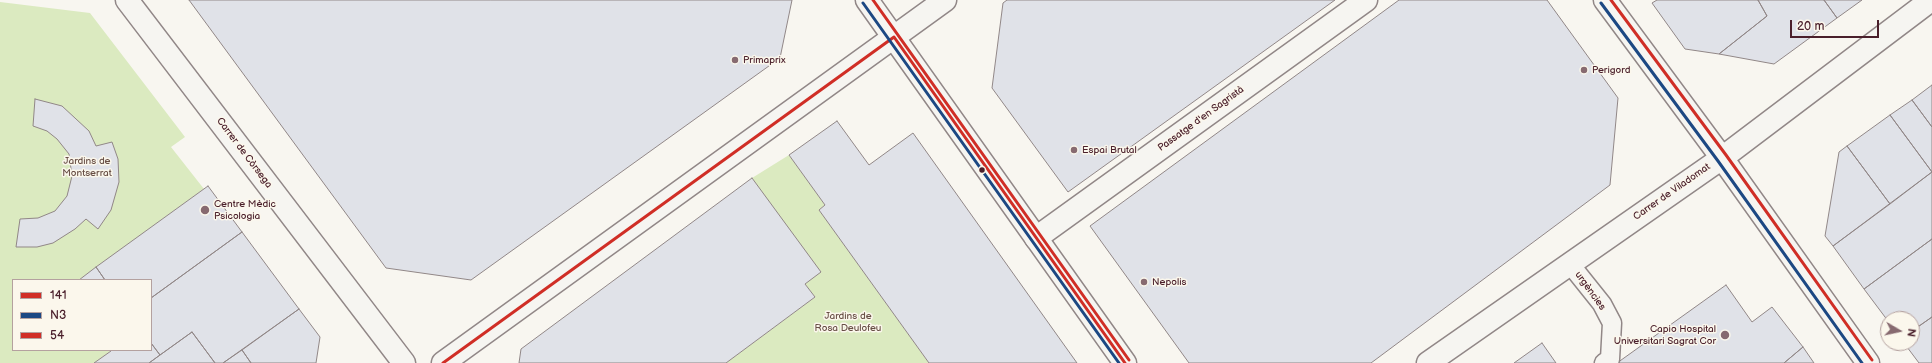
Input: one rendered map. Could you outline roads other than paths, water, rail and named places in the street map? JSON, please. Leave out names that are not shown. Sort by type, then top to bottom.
[{"type":"street","name":"Carrer de Còrsega","points":[[127,0],[404,363]]},
{"type":"street","points":[[867,0],[1125,363]]},
{"type":"street","points":[[443,363],[944,0]]},
{"type":"street","name":"Passatge d'en Sagristà","points":[[1036,238],[1366,0]]},
{"type":"street","points":[[1605,0],[1722,158],[1868,363]]},
{"type":"street","name":"Carrer de Viladomat","points":[[1428,363],[1722,158],[1931,0]]},
{"type":"lane","name":"urgències","points":[[1570,264],[1602,304],[1612,324],[1610,358],[1604,363]]},
{"type":"place","name":"Primaprix","points":[[735,60]]},
{"type":"place","name":"Perigord","points":[[1584,70]]},
{"type":"place","name":"Espai Brutal","points":[[1074,150]]},
{"type":"place","name":"Centre Mèdic Psicologia","points":[[205,210]]},
{"type":"place","name":"Nepolis","points":[[1144,282]]},
{"type":"place","name":"Capio Hospital Universitari Sagrat Cor","points":[[1725,335]]},
{"type":"park label","name":"Jardins de Montserrat","points":[[87,166]]},
{"type":"park label","name":"Jardins de Rosa Deulofeu","points":[[848,322]]}]
